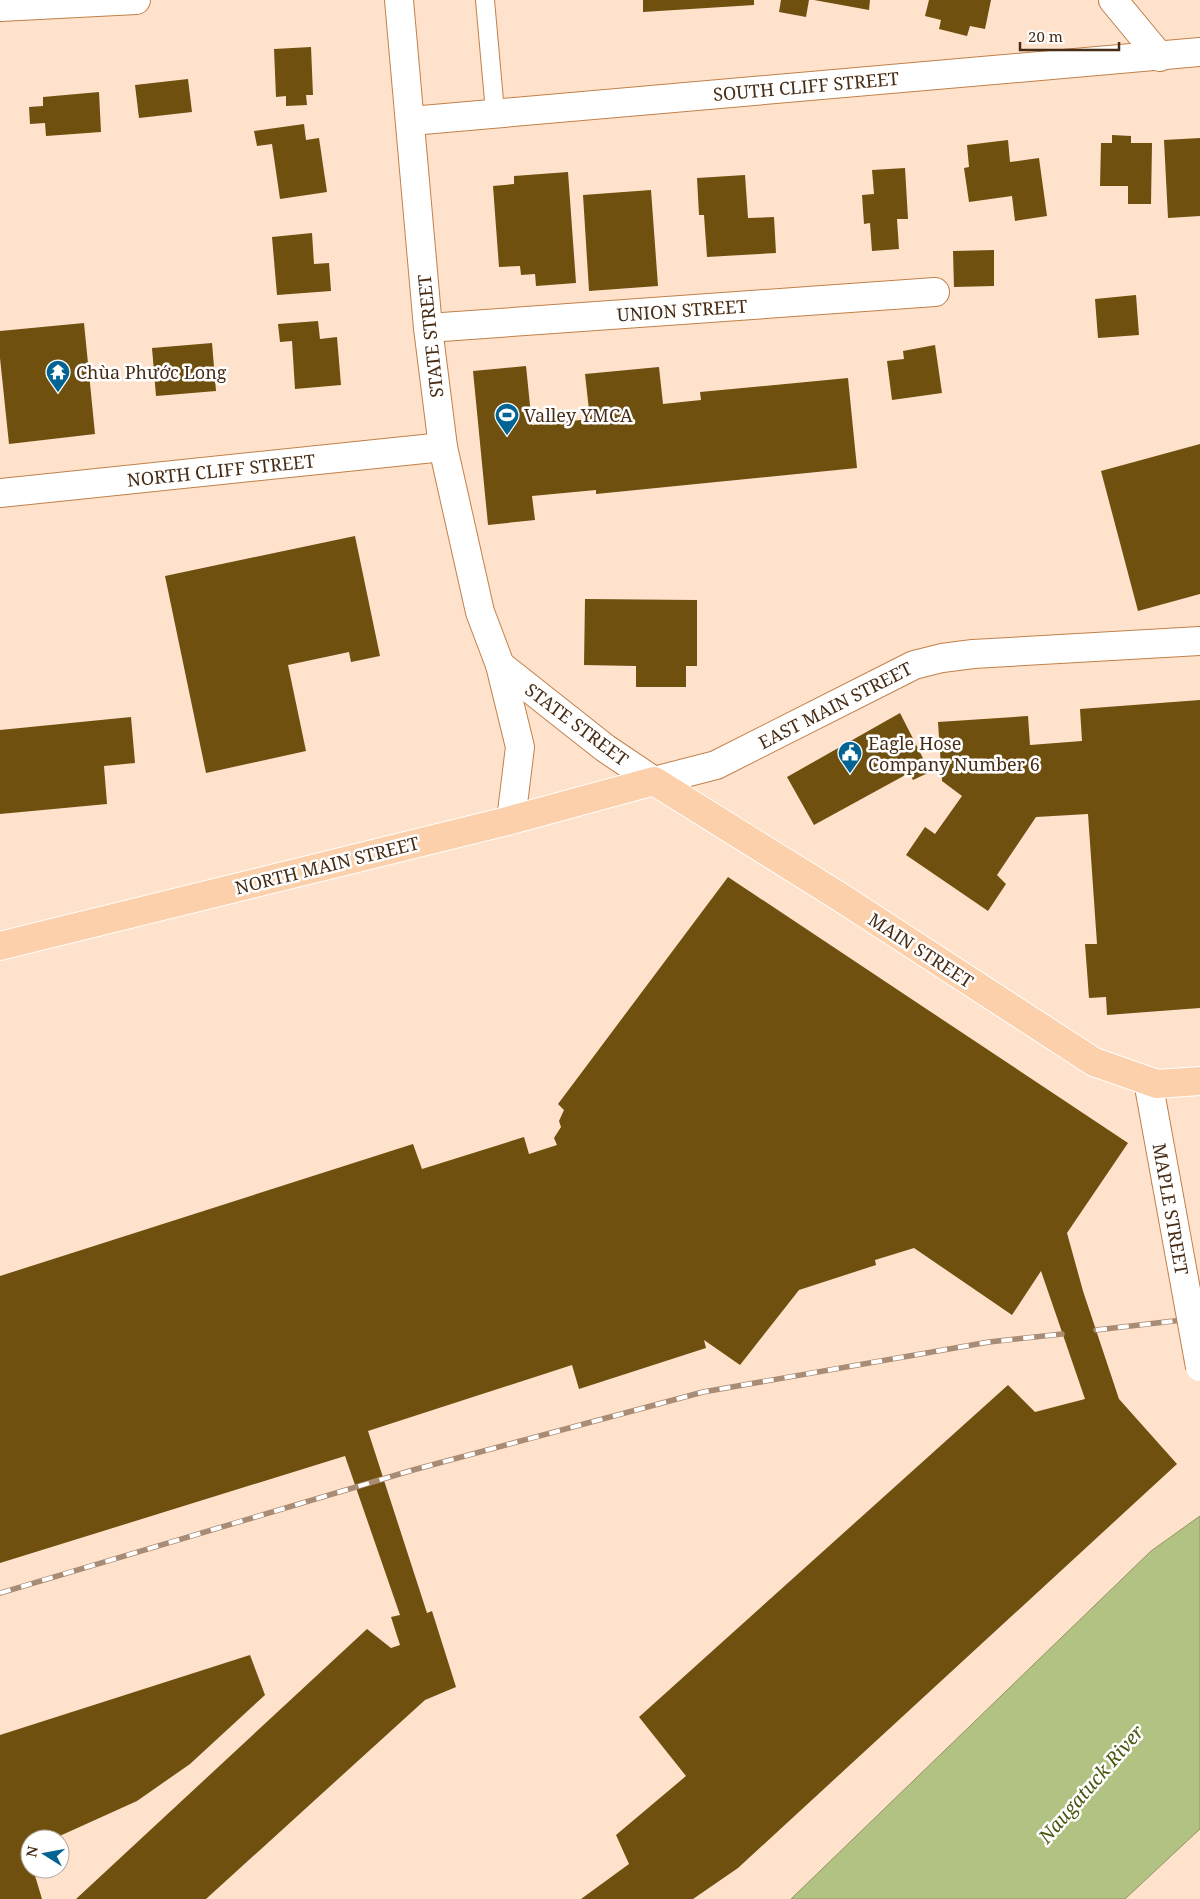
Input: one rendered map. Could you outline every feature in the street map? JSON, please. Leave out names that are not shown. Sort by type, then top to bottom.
[{"type":"main road","name":"NORTH MAIN STREET","points":[[0,946],[511,820],[654,781]]},
{"type":"main road","name":"MAIN STREET","points":[[654,781],[848,902],[1094,1062],[1157,1084],[1200,1081]]},
{"type":"street","points":[[0,7],[136,0]]},
{"type":"street","name":"STATE STREET","points":[[399,0],[412,121],[428,328],[443,447],[480,612],[500,665],[520,747],[511,820]]},
{"type":"street","points":[[1113,0],[1160,57]]},
{"type":"street","name":"SOUTH CLIFF STREET","points":[[412,121],[495,112],[1160,57],[1200,52]]},
{"type":"street","name":"UNION STREET","points":[[428,328],[935,292]]},
{"type":"street","name":"NORTH CLIFF STREET","points":[[0,493],[443,447]]},
{"type":"street","name":"EAST MAIN STREET","points":[[654,781],[716,765],[914,664],[974,654],[1200,641]]},
{"type":"street","name":"STATE STREET","points":[[500,665],[605,748],[654,781]]},
{"type":"street","name":"MAPLE STREET","points":[[1148,1081],[1200,1367]]},
{"type":"lane","points":[[485,0],[495,112]]},
{"type":"water","name":"Naugatuck River","points":[[1200,1516],[1200,1829],[1125,1899],[791,1899],[1151,1551]]},
{"type":"building","points":[[643,0],[754,0],[754,5],[643,12]]},
{"type":"building","points":[[781,0],[809,0],[806,17],[779,12]]},
{"type":"building","points":[[814,0],[870,0],[869,10]]},
{"type":"building","points":[[929,0],[991,0],[985,29],[970,26],[967,36],[939,29],[941,20],[925,16]]},
{"type":"building","points":[[311,47],[313,95],[306,95],[307,105],[286,106],[286,96],[276,97],[274,49]]},
{"type":"building","points":[[188,79],[192,112],[139,118],[135,85]]},
{"type":"building","points":[[99,92],[101,132],[46,136],[45,123],[30,124],[29,107],[43,106],[43,97]]},
{"type":"building","points":[[304,124],[306,140],[319,138],[327,192],[280,199],[272,144],[257,146],[254,131]]},
{"type":"building","points":[[1112,135],[1131,136],[1131,143],[1152,143],[1151,204],[1128,204],[1128,186],[1100,186],[1101,143],[1112,143]]},
{"type":"building","points":[[1200,138],[1200,216],[1168,218],[1164,140]]},
{"type":"building","points":[[1008,140],[1010,162],[1039,158],[1047,216],[1015,221],[1012,196],[969,202],[964,168],[969,167],[967,145]]},
{"type":"building","points":[[905,168],[908,219],[897,219],[899,249],[872,251],[870,223],[864,224],[862,195],[874,194],[872,170]]},
{"type":"building","points":[[568,172],[576,283],[536,286],[535,274],[521,275],[520,266],[499,267],[493,186],[514,184],[514,176]]},
{"type":"building","points":[[745,175],[748,218],[774,217],[776,253],[707,257],[704,215],[699,215],[697,178]]},
{"type":"building","points":[[651,190],[658,286],[589,291],[583,195]]},
{"type":"building","points":[[312,233],[314,264],[329,263],[331,291],[277,295],[272,237]]},
{"type":"building","points":[[994,250],[994,286],[954,287],[953,251]]},
{"type":"building","points":[[1136,295],[1139,335],[1098,338],[1095,299]]},
{"type":"building","points":[[318,321],[320,339],[337,337],[341,385],[295,389],[292,341],[280,342],[278,324]]},
{"type":"building","points":[[84,323],[95,434],[9,444],[0,358],[0,331]]},
{"type":"building","points":[[212,343],[216,391],[156,396],[152,348]]},
{"type":"building","points":[[935,345],[942,393],[892,400],[887,361],[904,359],[903,351]]},
{"type":"building","points":[[526,366],[532,425],[590,419],[585,374],[659,367],[663,404],[701,400],[700,392],[848,378],[857,468],[596,494],[596,490],[532,496],[535,520],[488,525],[473,371]]},
{"type":"building","points":[[1200,444],[1200,594],[1138,611],[1101,471]]},
{"type":"building","points":[[355,536],[380,656],[351,662],[349,652],[288,665],[306,751],[206,773],[165,576]]},
{"type":"building","points":[[585,599],[697,600],[697,666],[686,666],[686,687],[636,687],[636,666],[584,665]]},
{"type":"building","points":[[1200,700],[1200,1008],[1107,1015],[1106,997],[1089,998],[1085,944],[1097,944],[1088,814],[1036,817],[997,875],[1006,884],[988,911],[906,855],[925,827],[935,834],[962,796],[942,781],[938,722],[1028,716],[1030,745],[1082,741],[1080,709]]},
{"type":"building","points":[[900,713],[930,772],[913,780],[909,773],[814,825],[787,777]]},
{"type":"building","points":[[131,717],[135,763],[104,766],[107,804],[0,814],[0,730]]},
{"type":"building","points":[[728,877],[1128,1143],[1067,1233],[1083,1291],[1119,1399],[1177,1464],[738,1868],[693,1899],[581,1899],[629,1864],[616,1835],[686,1776],[639,1717],[1008,1385],[1035,1412],[1085,1399],[1041,1271],[1012,1315],[914,1248],[875,1260],[876,1265],[799,1290],[740,1365],[704,1340],[706,1348],[579,1389],[572,1365],[368,1431],[427,1613],[432,1611],[456,1687],[425,1700],[206,1899],[76,1899],[367,1629],[391,1648],[400,1645],[391,1617],[400,1615],[345,1456],[0,1563],[0,1276],[413,1144],[422,1169],[524,1137],[529,1154],[557,1145],[554,1138],[561,1127],[559,1121],[564,1110],[558,1104]]},
{"type":"building","points":[[250,1655],[265,1695],[190,1764],[137,1801],[70,1831],[70,1829],[20,1829],[20,1879],[36,1879],[42,1899],[0,1899],[0,1735]]},
{"type":"railway","points":[[1096,1330],[1200,1318]]},
{"type":"railway","points":[[0,1593],[413,1470],[703,1392],[989,1342],[1062,1334]]},
{"type":"place","name":"Chùa Phước Long","points":[[58,393]]},
{"type":"place","name":"Valley YMCA","points":[[507,436]]},
{"type":"place","name":"Eagle Hose Company Number 6","points":[[850,774]]}]
